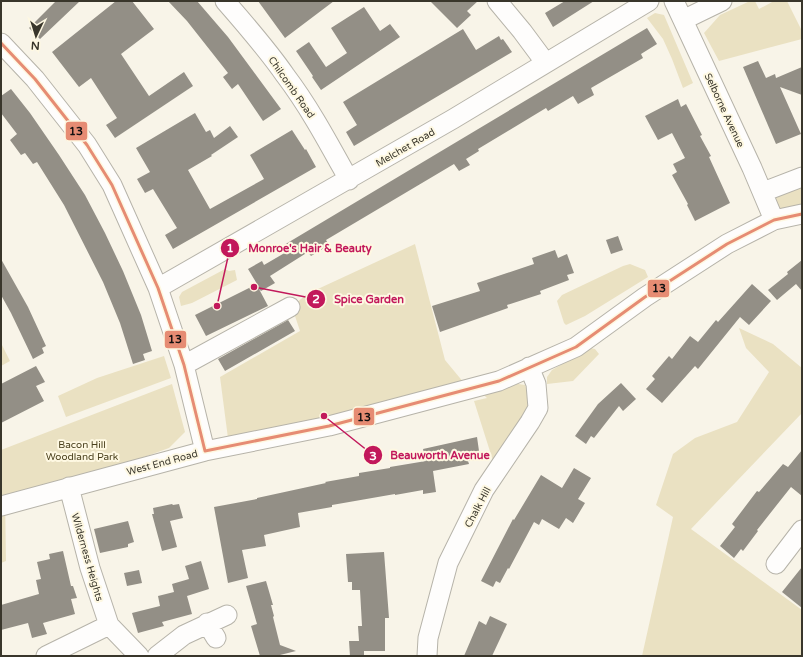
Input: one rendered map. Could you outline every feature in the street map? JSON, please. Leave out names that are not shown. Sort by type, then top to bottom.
[{"type":"street","name":"Chilcomb Road","points":[[225,1],[249,28],[286,76],[311,113],[349,180]]},
{"type":"street","name":"Melchet Road","points":[[158,288],[349,180],[649,1]]},
{"type":"street","name":"Selborne Avenue","points":[[674,1],[763,192],[774,220]]},
{"type":"street","points":[[683,20],[722,1]]},
{"type":"street","points":[[503,3],[545,62]]},
{"type":"street","points":[[3,49],[35,79],[87,145],[112,185],[158,288],[184,365],[205,451]]},
{"type":"street","points":[[763,192],[802,177]]},
{"type":"street","name":"West End Road","points":[[1,506],[205,451],[336,424],[499,381],[576,347],[645,297],[727,244],[774,220],[802,214]]},
{"type":"street","points":[[184,365],[290,307]]},
{"type":"street","name":"Chalk Hill","points":[[427,656],[428,638],[448,563],[484,490],[538,408],[536,384],[529,367]]},
{"type":"street","name":"Wilderness Heights","points":[[69,487],[90,568],[109,626],[139,656]]},
{"type":"street","points":[[776,564],[802,530]]},
{"type":"street","points":[[157,656],[184,635],[211,631],[227,615]]},
{"type":"street","points":[[46,656],[109,626]]},
{"type":"green space","points":[[750,1],[755,1],[759,9],[774,1],[787,1],[802,31],[802,39],[719,61],[704,33],[720,15]]},
{"type":"green space","points":[[655,13],[664,15],[693,83],[683,88],[663,39],[647,18]]},
{"type":"green space","points":[[802,177],[802,214],[774,220],[763,192]]},
{"type":"green space","points":[[415,244],[445,360],[469,389],[229,446],[220,377],[300,331],[295,316],[295,304],[307,294]]},
{"type":"green space","points":[[630,264],[645,270],[648,277],[585,316],[566,325],[564,323],[557,301],[562,295]]},
{"type":"green space","points":[[225,269],[229,271],[235,270],[237,280],[192,303],[181,306],[179,297],[182,292]]},
{"type":"green space","points":[[739,328],[773,344],[802,368],[802,413],[691,529],[802,610],[802,656],[642,656],[673,517],[656,505],[673,454],[695,438],[737,422],[769,372],[746,348]]},
{"type":"green space","points":[[1,343],[10,361],[1,366]]},
{"type":"green space","points":[[590,348],[595,349],[599,354],[573,381],[547,384],[547,377],[552,370]]},
{"type":"green space","points":[[164,356],[171,378],[66,417],[58,396],[97,378]]},
{"type":"green space","points":[[499,381],[525,385],[532,405],[494,464],[474,401],[487,398],[475,387]]},
{"type":"green space","name":"Bacon Hill Woodland Park","points":[[172,384],[185,432],[169,448],[78,481],[5,498],[6,561],[1,563],[1,450]]},
{"type":"building","points":[[56,1],[80,1],[40,39],[29,28]]},
{"type":"building","points":[[116,1],[132,1],[154,29],[121,54],[149,96],[184,72],[193,86],[115,138],[106,125],[117,118],[91,78],[79,87],[52,52]]},
{"type":"building","points":[[168,1],[197,1],[228,37],[281,109],[263,121],[238,84],[232,89],[223,77],[228,73],[187,21]]},
{"type":"building","points":[[258,1],[334,1],[285,38]]},
{"type":"building","points":[[430,1],[478,1],[467,11],[471,15],[457,28]]},
{"type":"building","points":[[565,1],[594,1],[553,27],[545,13]]},
{"type":"building","points":[[364,7],[380,31],[390,24],[400,37],[321,90],[296,51],[309,42],[326,67],[347,53],[331,28]]},
{"type":"building","points":[[647,28],[657,44],[641,54],[643,58],[591,88],[594,95],[578,104],[573,96],[548,111],[546,108],[478,149],[479,151],[466,159],[470,165],[459,171],[454,164],[326,240],[329,245],[311,256],[308,252],[270,276],[275,283],[261,291],[259,289],[268,306],[206,336],[195,315],[257,284],[248,269],[262,261],[264,265],[288,251],[284,245]]},
{"type":"building","points":[[463,29],[476,50],[499,36],[501,40],[503,39],[512,52],[354,146],[346,132],[357,125],[343,102]]},
{"type":"building","points":[[758,61],[766,78],[775,74],[776,78],[802,67],[802,95],[780,87],[801,134],[776,144],[743,67]]},
{"type":"building","points":[[11,89],[30,113],[59,155],[85,195],[105,233],[123,271],[141,315],[152,351],[143,354],[145,360],[133,364],[120,323],[103,282],[64,205],[37,162],[33,164],[25,153],[21,155],[10,140],[17,134],[1,113],[1,96]]},
{"type":"building","points":[[678,99],[681,107],[686,104],[702,135],[700,136],[711,156],[709,157],[730,203],[695,221],[687,205],[688,204],[672,175],[677,172],[673,164],[685,158],[672,133],[658,140],[645,116]]},
{"type":"building","points":[[195,113],[206,132],[210,130],[214,138],[230,126],[238,137],[211,155],[212,156],[188,170],[210,209],[264,179],[250,155],[292,130],[305,150],[306,149],[316,167],[173,249],[165,235],[177,228],[153,189],[145,193],[137,179],[150,172],[136,148]]},
{"type":"building","points":[[618,236],[623,250],[611,254],[606,240]]},
{"type":"building","points":[[555,250],[558,258],[567,254],[574,273],[567,275],[569,280],[540,291],[541,294],[507,305],[508,308],[440,332],[432,306],[480,291],[477,283],[534,264],[532,258]]},
{"type":"building","points":[[1,259],[28,307],[46,346],[42,348],[44,353],[33,359],[1,295]]},
{"type":"building","points":[[802,260],[802,291],[796,284],[777,300],[768,290],[788,274],[787,272]]},
{"type":"building","points":[[752,284],[771,301],[749,325],[740,317],[698,369],[695,366],[662,403],[646,389],[655,379],[652,376],[669,356],[672,359],[690,336],[698,342],[716,320],[718,322]]},
{"type":"building","points":[[288,320],[295,331],[225,371],[218,359]]},
{"type":"building","points":[[36,366],[45,382],[36,386],[44,401],[1,423],[1,384]]},
{"type":"building","points":[[621,383],[636,399],[623,411],[619,406],[594,438],[591,436],[586,444],[575,436],[598,404]]},
{"type":"building","points":[[477,437],[479,451],[472,452],[474,460],[468,461],[469,464],[433,471],[436,492],[423,494],[423,490],[395,494],[332,505],[332,507],[298,513],[300,527],[264,535],[266,546],[242,550],[248,578],[228,583],[214,507],[257,499],[326,483],[325,482],[359,476],[359,473],[426,461],[423,449]]},
{"type":"building","points":[[802,450],[802,496],[791,487],[757,530],[758,531],[743,551],[741,549],[734,558],[720,546],[735,527],[732,524],[757,491],[759,492],[783,464],[788,467]]},
{"type":"building","points":[[574,468],[591,478],[578,499],[585,503],[573,523],[566,518],[559,529],[542,519],[539,525],[534,522],[500,583],[496,581],[493,587],[481,581],[513,519],[514,520],[541,475],[562,488]]},
{"type":"building","points":[[179,504],[183,518],[170,521],[177,547],[162,551],[152,514],[154,514],[153,508]]},
{"type":"building","points":[[128,521],[134,542],[128,544],[128,547],[100,553],[94,529]]},
{"type":"building","points":[[63,551],[71,586],[73,586],[77,598],[71,599],[75,614],[43,623],[47,634],[32,638],[28,623],[1,630],[1,605],[39,594],[36,580],[41,579],[37,562],[50,559],[49,554]]},
{"type":"building","points":[[384,552],[389,618],[385,618],[385,651],[364,651],[364,656],[350,656],[349,641],[359,641],[358,626],[362,626],[360,590],[352,590],[352,582],[348,582],[346,554]]},
{"type":"building","points":[[201,561],[209,589],[187,596],[192,614],[162,622],[164,626],[138,633],[132,613],[160,606],[158,596],[174,592],[172,584],[189,579],[185,566]]},
{"type":"building","points":[[802,567],[802,608],[782,592]]},
{"type":"building","points":[[139,570],[142,583],[127,586],[124,573]]},
{"type":"building","points":[[266,581],[273,605],[271,605],[273,617],[280,645],[296,651],[276,656],[260,656],[251,626],[257,624],[246,586]]},
{"type":"building","points":[[490,616],[507,624],[492,656],[464,656],[479,621],[486,625]]},
{"type":"transit line","name":"13","points":[[1,43],[35,79],[87,145],[112,185],[158,288],[184,365],[205,451]]},
{"type":"transit line","name":"13","points":[[205,451],[329,426],[499,381],[576,347],[645,297],[727,244],[774,220],[802,214]]},
{"type":"place","name":"Spice Garden","points":[[254,287]]},
{"type":"place","name":"Monroe's Hair & Beauty","points":[[217,306]]},
{"type":"place","name":"Beauworth Avenue","points":[[324,416]]}]
